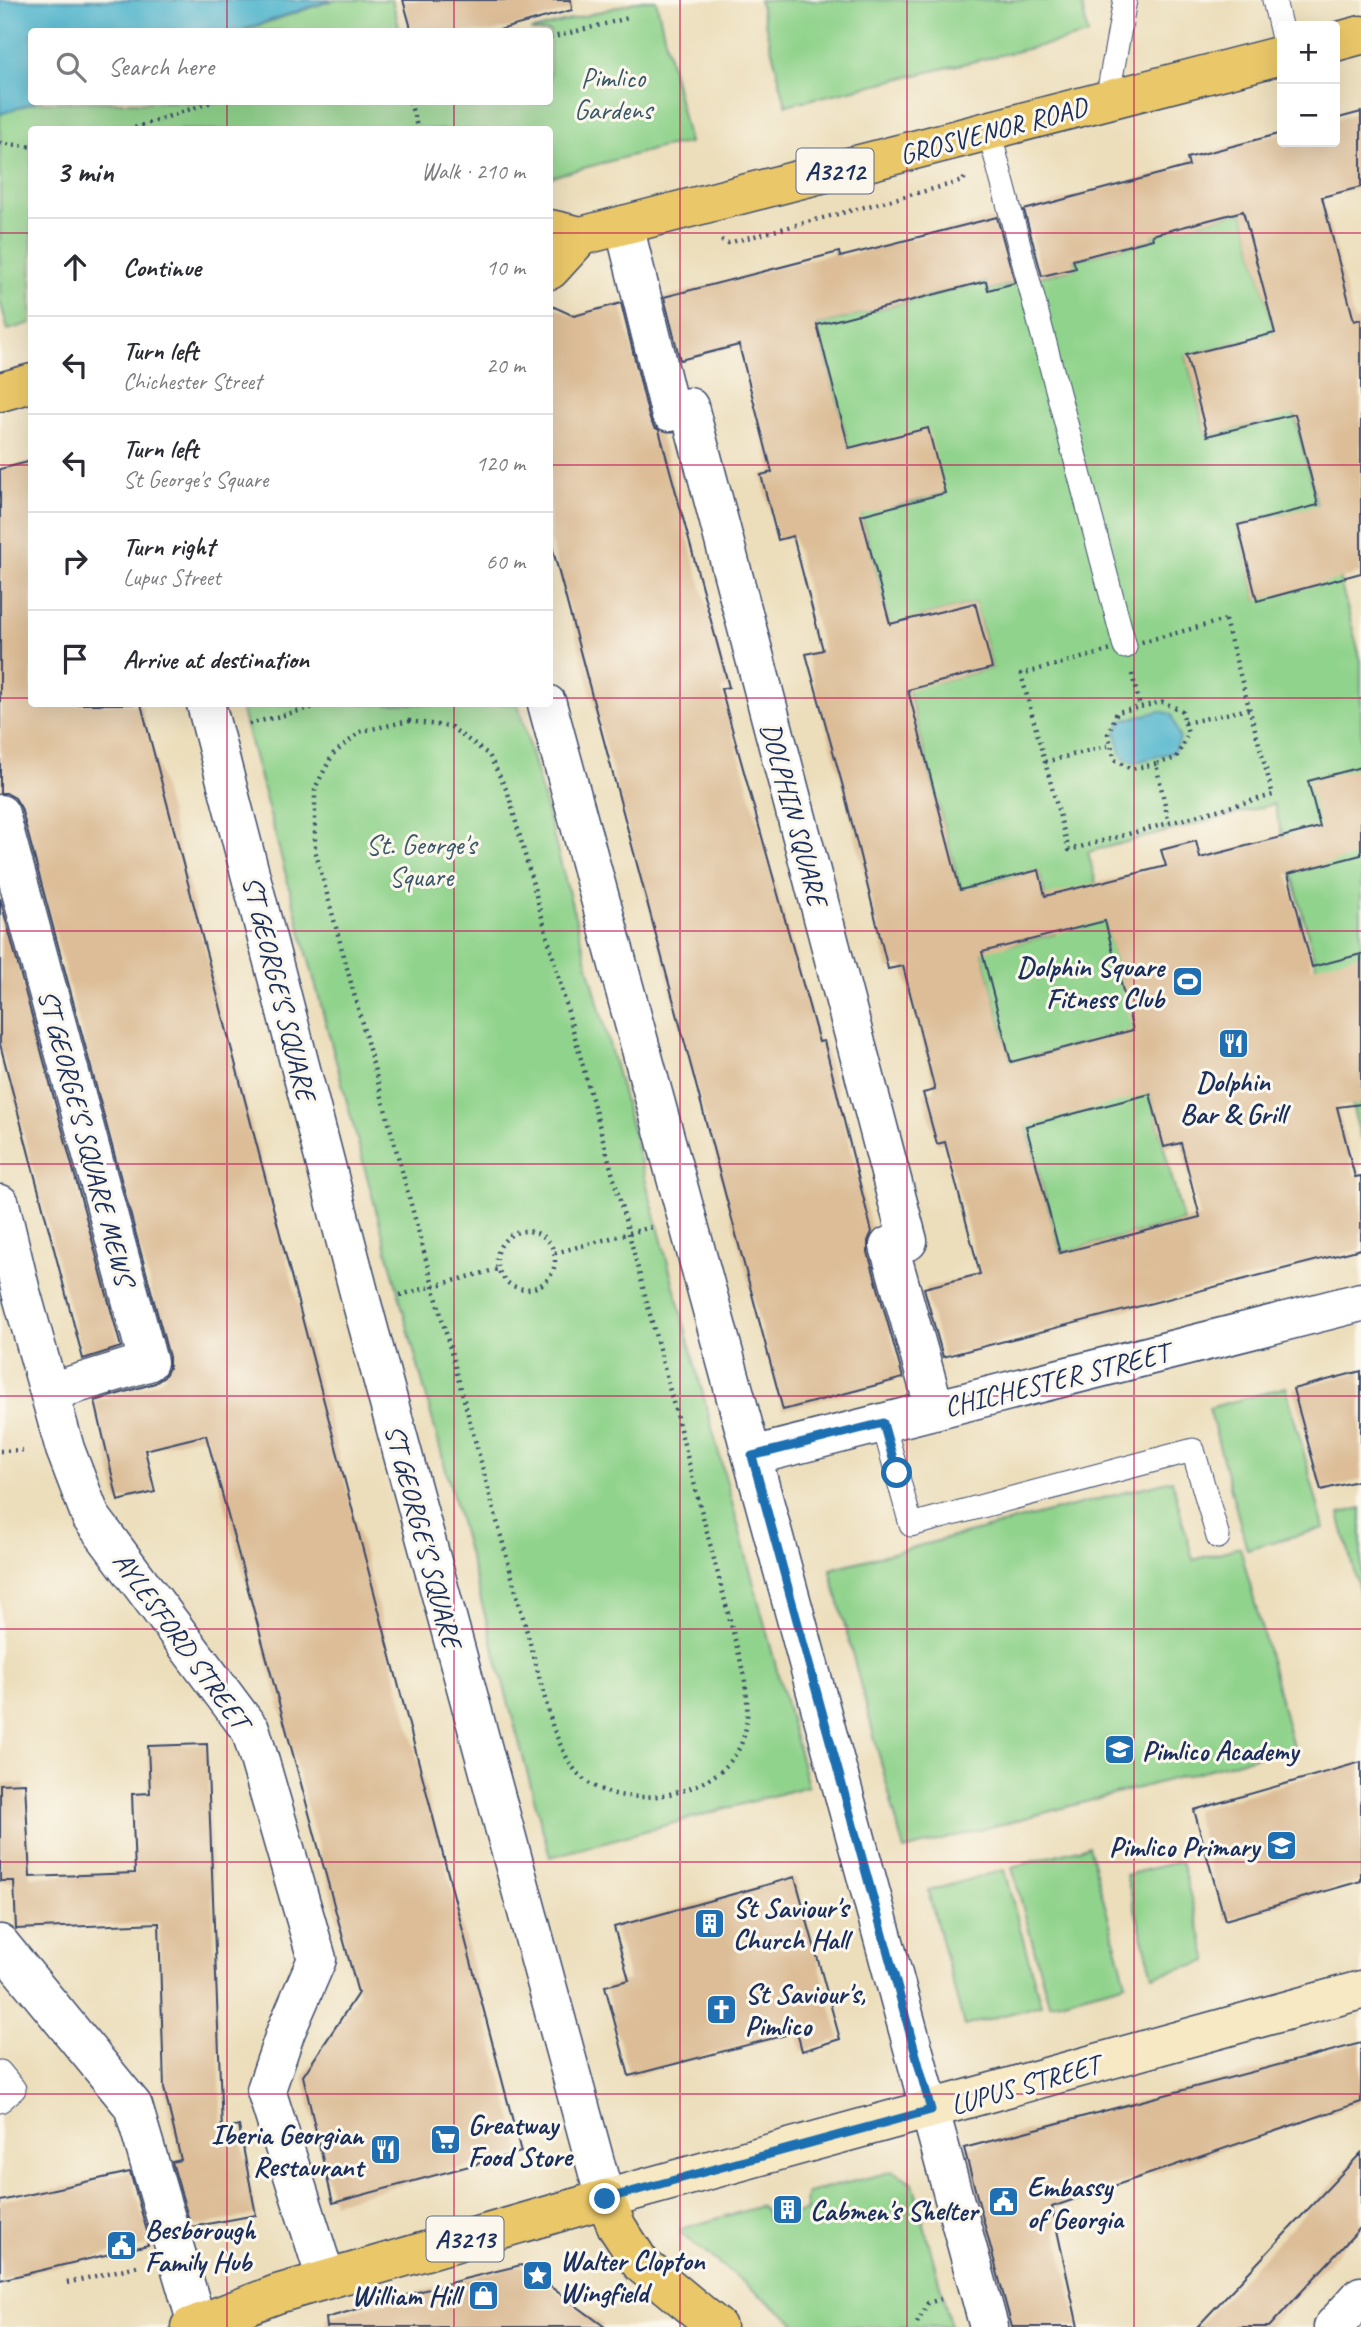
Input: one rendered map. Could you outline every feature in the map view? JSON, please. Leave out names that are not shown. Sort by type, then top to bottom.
[{"type":"main road","points":[[1340,40],[1361,35]]},
{"type":"main road","name":"GROSVENOR ROAD","points":[[553,263],[565,233],[624,225],[1277,56]]},
{"type":"main road","points":[[0,392],[28,384]]},
{"type":"main road","name":"LUPUS STREET","points":[[326,2279],[605,2199]]},
{"type":"main road","name":"ST GEORGE'S SQUARE","points":[[605,2199],[617,2227],[641,2264],[717,2327]]},
{"type":"main road","name":"A3213","points":[[194,2326],[277,2294],[326,2279]]},
{"type":"street","name":"DOLPHIN SQUARE","points":[[624,225],[670,412],[689,408],[908,1241],[889,1246],[935,1410]]},
{"type":"street","points":[[548,707],[989,2327]]},
{"type":"street","name":"ST GEORGE'S SQUARE","points":[[210,718],[362,1304],[605,2199]]},
{"type":"street","name":"ST GEORGE'S SQUARE MEWS","points":[[0,814],[148,1362],[50,1392]]},
{"type":"street","name":"AYLESFORD STREET","points":[[0,1204],[11,1295],[50,1392],[65,1449],[91,1517],[251,1731],[317,1959],[286,2031],[266,2090],[326,2279]]},
{"type":"street","name":"CHICHESTER STREET","points":[[752,1456],[1361,1302]]},
{"type":"street","points":[[0,1944],[133,2106],[194,2326]]},
{"type":"street","name":"LUPUS STREET","points":[[605,2199],[1361,1990]]},
{"type":"street","points":[[1333,2327],[1361,2296]]},
{"type":"lane","points":[[1107,100],[1125,0]]},
{"type":"lane","points":[[1274,0],[1279,21]]},
{"type":"lane","points":[[989,131],[1125,647]]},
{"type":"lane","points":[[883,1423],[911,1525],[1194,1450],[1218,1537]]},
{"type":"lane","points":[[0,2072],[14,2089],[0,2101]]},
{"type":"path","points":[[553,37],[628,19]]},
{"type":"path","points":[[140,126],[203,105]]},
{"type":"path","points":[[411,105],[417,126]]},
{"type":"path","points":[[0,143],[28,146]]},
{"type":"path","points":[[1225,620],[1250,709],[1273,795],[1069,850],[1021,674],[1225,620]]},
{"type":"path","points":[[1163,702],[1182,711],[1185,723],[1188,734],[1176,758],[1130,769],[1115,760],[1108,734],[1117,712],[1163,702]]},
{"type":"path","points":[[210,718],[301,707]]},
{"type":"path","points":[[1185,723],[1250,709]]},
{"type":"path","points":[[409,722],[451,727],[489,755],[508,793],[629,1234],[748,1697],[747,1723],[737,1752],[721,1770],[694,1786],[665,1796],[638,1797],[612,1793],[588,1782],[569,1764],[553,1728],[315,850],[315,788],[332,754],[362,731],[409,722]]},
{"type":"path","points":[[1045,762],[1111,745]]},
{"type":"path","points":[[1156,764],[1169,823]]},
{"type":"path","points":[[555,1253],[687,1218]]},
{"type":"path","points":[[528,1230],[545,1237],[555,1253],[556,1262],[549,1279],[534,1288],[509,1284],[498,1269],[496,1260],[502,1242],[518,1231],[528,1230]]},
{"type":"path","points":[[362,1304],[498,1269]]},
{"type":"path","points":[[67,2283],[177,2257]]},
{"type":"path","points":[[917,2323],[928,2303],[943,2298]]},
{"type":"green space","points":[[334,0],[392,0],[399,28],[251,28]]},
{"type":"green space","name":"Pimlico Gardens","points":[[642,0],[656,0],[689,143],[663,147],[553,176],[553,126],[28,126],[28,324],[8,330],[0,301],[0,114],[28,105],[553,105],[553,28],[541,28]]},
{"type":"green space","points":[[759,0],[1081,0],[1088,35],[786,105]]},
{"type":"green space","points":[[1243,211],[1278,343],[1241,341],[1186,356],[1207,436],[1263,422],[1291,402],[1321,518],[1285,513],[1238,525],[1257,600],[1335,561],[1361,661],[1361,1140],[1274,804],[1088,852],[1183,1221],[1060,1253],[1024,1118],[1084,1043],[1035,1056],[1013,1071],[979,941],[1008,945],[1055,934],[1039,871],[988,883],[963,900],[906,682],[937,682],[992,668],[975,603],[920,617],[893,637],[859,507],[893,507],[945,493],[852,460],[817,325],[986,281],[989,290],[1075,268],[1073,260],[1153,239],[1152,234]]},
{"type":"green space","name":"St. George's Square","points":[[241,707],[519,707],[808,1786],[550,1857]]},
{"type":"green space","points":[[1286,1387],[1324,1528],[1247,1549],[1209,1408]]},
{"type":"green space","points":[[1172,1480],[1193,1560],[1240,1547],[1293,1747],[904,1850],[830,1569]]},
{"type":"green space","points":[[1361,1508],[1361,1598],[1339,1514]]},
{"type":"green space","points":[[1089,1846],[1126,1983],[1049,2004],[1012,1867]]},
{"type":"green space","points":[[1181,1861],[1208,1961],[1153,1976],[1126,1875]]},
{"type":"green space","points":[[1004,1870],[1041,2005],[964,2026],[928,1891]]},
{"type":"green space","points":[[894,2171],[913,2183],[951,2327],[801,2327],[681,2234],[681,2229],[761,2206],[766,2210],[769,2221],[807,2211],[807,2193]]},
{"type":"water","points":[[0,0],[331,0],[248,28],[28,28],[28,105],[0,114]]},
{"type":"water","points":[[1160,711],[1171,714],[1180,739],[1173,752],[1133,763],[1122,756],[1116,733],[1121,721]]},
{"type":"building","points":[[403,0],[571,0],[572,10],[507,28],[411,28]]},
{"type":"building","points":[[1361,112],[1361,187],[1322,197],[1354,321],[1361,319],[1361,573],[1257,601],[1238,525],[1318,505],[1295,414],[1207,436],[1186,355],[1275,333],[1243,211],[1152,235],[1153,239],[1073,260],[1076,268],[1042,276],[1024,210],[1189,166],[1187,158],[1277,134],[1277,147],[1340,147],[1340,118]]},
{"type":"building","points":[[997,217],[1015,283],[988,290],[986,281],[817,325],[849,448],[928,428],[945,493],[861,515],[890,624],[975,603],[992,668],[908,690],[960,890],[1039,870],[1045,896],[1166,866],[1161,850],[1196,841],[1200,858],[1320,827],[1308,781],[1361,767],[1361,855],[1288,874],[1312,967],[1361,954],[1361,1104],[1337,1107],[1355,1177],[1361,1176],[1361,1249],[943,1357],[924,1288],[980,1274],[945,1142],[937,1144],[923,1093],[935,1090],[903,966],[888,969],[843,787],[806,654],[823,650],[793,536],[778,540],[761,475],[772,472],[739,345],[680,360],[664,297],[839,252],[840,257]],"holes":[[[1105,921],[1133,1030],[1011,1062],[982,952]],[[1150,1094],[1164,1147],[1181,1143],[1200,1217],[1060,1253],[1026,1126]]]},
{"type":"building","points":[[621,303],[649,417],[654,427],[659,430],[729,687],[721,689],[819,1042],[824,1041],[872,1232],[868,1241],[868,1252],[903,1378],[783,1410],[553,550],[553,306],[574,316]]},
{"type":"building","points":[[28,462],[28,707],[142,707],[521,2152],[333,2203],[303,2076],[358,1993],[206,1435],[145,1450],[155,1492],[118,1501],[95,1401],[155,1383],[164,1377],[169,1368],[169,1357],[21,808],[15,798],[0,793],[0,469]]},
{"type":"building","points":[[0,898],[121,1347],[83,1359],[0,1044]]},
{"type":"building","points":[[1361,1371],[1361,1480],[1321,1490],[1293,1389]]},
{"type":"building","points":[[207,1744],[222,2130],[239,2126],[256,2215],[191,2227],[172,2162],[181,2160],[164,2088],[159,1923],[16,1929],[14,1881],[0,1881],[0,1784],[25,1783],[30,1877],[135,1873],[132,1794],[150,1793],[148,1746]]},
{"type":"building","name":"Pimlico Primary","points":[[1361,1762],[1361,1881],[1225,1920],[1194,1810]]},
{"type":"building","name":"St Saviour's, Pimlico","points":[[795,1877],[840,2039],[802,2051],[797,2032],[629,2076],[605,1986],[629,1980],[614,1927]]},
{"type":"building","points":[[1361,2043],[1361,2102],[1052,2207],[1078,2327],[1012,2327],[964,2148]]},
{"type":"building","points":[[1361,2153],[1361,2227],[1269,2327],[1197,2327]]},
{"type":"building","points":[[130,2172],[148,2235],[148,2245],[0,2280],[0,2201]]},
{"type":"building","points":[[521,2265],[605,2327],[327,2327],[326,2318]]},
{"type":"place","name":"Dolphin Square Fitness Club","points":[[1187,982]]},
{"type":"place","name":"Dolphin Bar & Grill","points":[[1233,1044]]},
{"type":"place","name":"Pimlico Academy","points":[[1119,1750]]},
{"type":"place","name":"Pimlico Primary","points":[[1282,1846]]},
{"type":"place","name":"St Saviour's Church Hall","points":[[710,1923]]},
{"type":"place","name":"St Saviour's, Pimlico","points":[[722,2009]]},
{"type":"place","name":"Greatway Food Store","points":[[445,2140]]},
{"type":"place","name":"Iberia Georgian Restaurant","points":[[386,2150]]},
{"type":"place","name":"Embassy of Georgia","points":[[1004,2202]]},
{"type":"place","name":"Cabmen's Shelter","points":[[787,2210]]},
{"type":"place","name":"Besborough Family Hub","points":[[122,2245]]},
{"type":"place","name":"Walter Clopton Wingfield","points":[[537,2276]]},
{"type":"place","name":"William Hill","points":[[483,2295]]},
{"type":"route","points":[[605,2199],[931,2110],[752,1456],[883,1423],[897,1473]]}]
